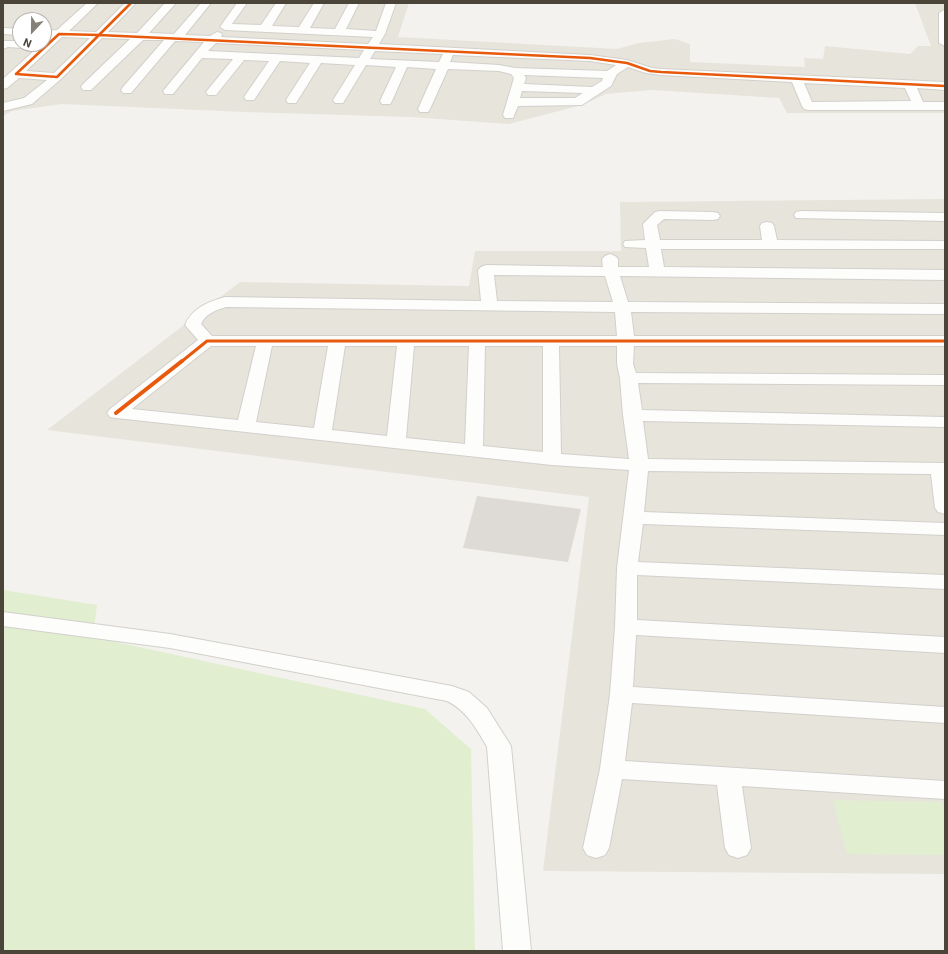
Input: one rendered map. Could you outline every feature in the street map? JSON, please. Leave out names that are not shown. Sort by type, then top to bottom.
[{"type":"street","points":[[52,40],[93,3]]},
{"type":"street","points":[[3,107],[28,101],[57,77],[131,3]]},
{"type":"street","points":[[87,87],[139,37],[171,3]]},
{"type":"street","points":[[127,90],[206,3]]},
{"type":"street","points":[[169,91],[199,54],[225,27],[242,3]]},
{"type":"street","points":[[265,28],[282,3]]},
{"type":"street","points":[[303,30],[319,3]]},
{"type":"street","points":[[339,32],[354,3]]},
{"type":"street","points":[[339,100],[361,62],[380,34],[391,3]]},
{"type":"street","points":[[944,13],[945,43]]},
{"type":"street","points":[[225,27],[380,34]]},
{"type":"street","points":[[52,34],[450,50],[590,58],[627,64],[647,76],[796,78],[945,86]]},
{"type":"street","points":[[424,109],[450,50]]},
{"type":"street","points":[[3,85],[40,52]]},
{"type":"street","points":[[199,54],[499,68],[515,71],[611,74],[627,64]]},
{"type":"street","points":[[212,92],[241,56]]},
{"type":"street","points":[[250,97],[278,58]]},
{"type":"street","points":[[292,100],[317,60]]},
{"type":"street","points":[[386,101],[403,64]]},
{"type":"street","points":[[509,115],[520,78],[515,71]]},
{"type":"street","points":[[16,74],[57,77]]},
{"type":"street","points":[[512,102],[578,102],[608,83],[611,74]]},
{"type":"street","points":[[796,78],[808,106],[945,106]]},
{"type":"street","points":[[910,84],[920,105]]},
{"type":"street","points":[[517,87],[597,90]]},
{"type":"street","points":[[657,272],[650,224],[660,215],[713,216]]},
{"type":"street","points":[[801,215],[945,217]]},
{"type":"street","points":[[767,226],[770,244]]},
{"type":"street","points":[[630,244],[945,245]]},
{"type":"street","points":[[596,848],[612,769],[622,694],[626,627],[627,568],[639,465],[625,364],[626,340],[622,307],[610,265]]},
{"type":"street","points":[[489,306],[486,270],[610,265],[657,272],[945,275]]},
{"type":"street","points":[[207,341],[193,325],[195,318],[210,307],[225,302],[489,306],[945,309]]},
{"type":"street","points":[[945,341],[207,341],[116,413],[552,459],[639,465],[942,469],[945,508]]},
{"type":"street","points":[[396,442],[406,341]]},
{"type":"street","points":[[246,427],[265,342]]},
{"type":"street","points":[[322,434],[337,342]]},
{"type":"street","points":[[474,451],[477,342]]},
{"type":"street","points":[[551,342],[552,459]]},
{"type":"street","points":[[628,378],[945,380]]},
{"type":"street","points":[[632,415],[945,422]]},
{"type":"street","points":[[634,518],[945,529]]},
{"type":"street","points":[[627,568],[945,582]]},
{"type":"street","points":[[3,619],[170,641],[452,694],[461,698],[479,714],[499,746],[518,951]]},
{"type":"street","points":[[626,627],[945,645]]},
{"type":"street","points":[[622,694],[945,715]]},
{"type":"street","points":[[612,769],[945,790]]},
{"type":"street","points":[[728,777],[738,848]]},
{"type":"shaded area","points":[[3,3],[409,3],[398,37],[617,49],[639,43],[675,39],[690,44],[690,62],[805,67],[804,58],[823,59],[825,46],[910,54],[918,46],[931,46],[915,3],[945,3],[945,113],[787,113],[779,98],[652,90],[606,94],[582,105],[509,124],[410,117],[62,104],[12,111],[3,116]]},
{"type":"shaded area","points":[[945,199],[945,874],[543,871],[589,497],[47,430],[240,282],[469,286],[475,251],[621,251],[620,202]]},
{"type":"green space","points":[[3,590],[97,605],[93,637],[425,709],[471,749],[475,951],[3,951]]},
{"type":"green space","points":[[833,800],[941,802],[945,813],[945,855],[847,854]]},
{"type":"building","points":[[477,496],[581,509],[568,562],[463,548]]},
{"type":"cycle path","points":[[131,3],[57,77],[16,74],[59,34],[134,36],[162,37],[590,58],[627,63],[650,71],[661,72],[945,86]]},
{"type":"cycle path","points":[[116,413],[207,341],[945,341]]}]
